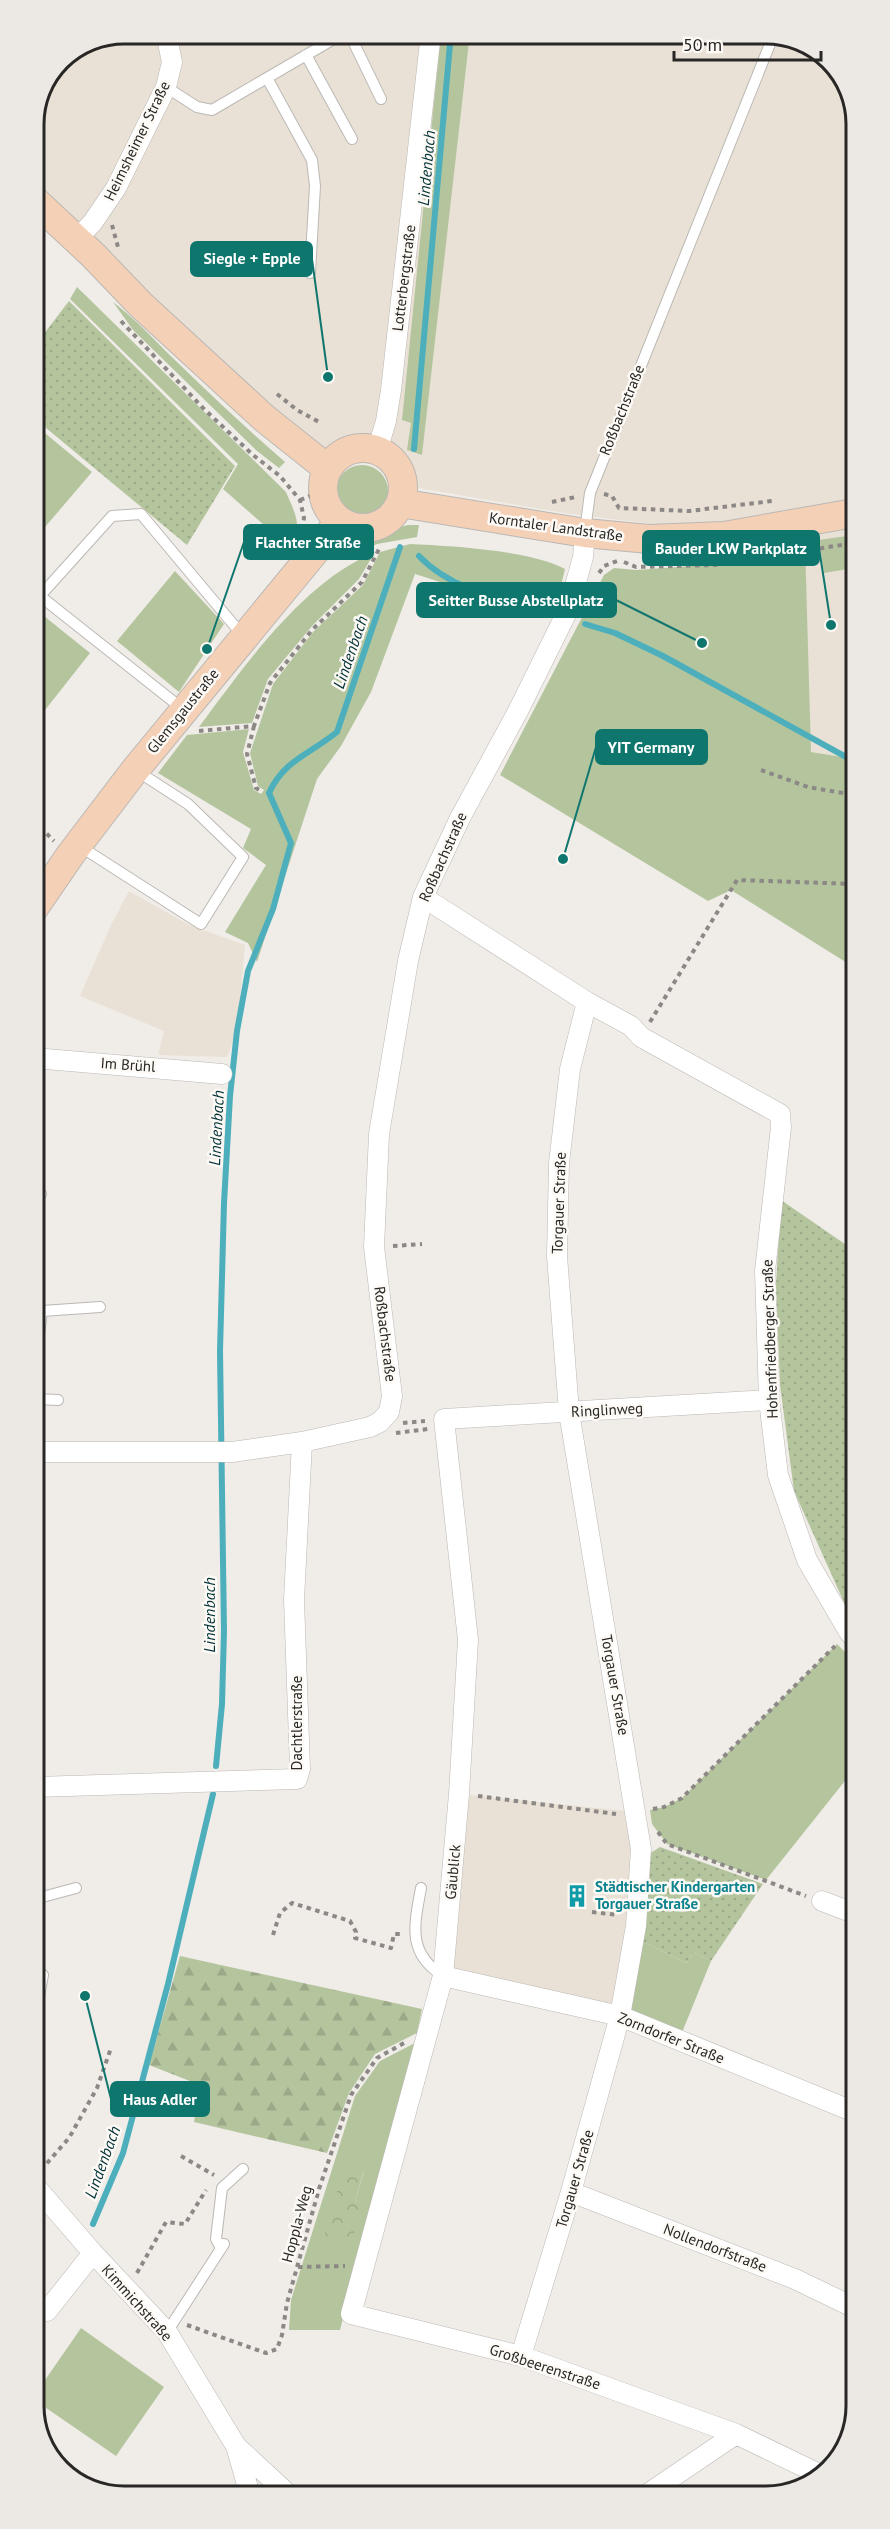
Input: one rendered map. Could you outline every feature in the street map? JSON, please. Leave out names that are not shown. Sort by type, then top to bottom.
[{"type":"main road","points":[[43,208],[77,239],[140,304],[264,418],[317,487],[331,513],[340,521],[356,528],[374,527],[390,518],[400,503],[403,488],[400,472],[391,459],[377,451],[363,448],[349,451],[336,458],[317,487]]},
{"type":"main road","name":"Korntaler Landstraße","points":[[400,503],[585,533],[649,539],[724,536],[846,514]]},
{"type":"main road","name":"Glemsgaustraße","points":[[43,895],[135,770],[340,521]]},
{"type":"street","name":"Heimsheimer Straße","points":[[77,239],[103,209],[116,188],[166,87],[172,62],[168,43]]},
{"type":"street","name":"Lotterbergstraße","points":[[377,451],[391,390],[430,43]]},
{"type":"street","name":"Roßbachstraße","points":[[389,1423],[393,1395],[374,1247],[379,1134],[408,961],[423,897],[460,818],[518,711],[569,608],[581,568],[585,533]]},
{"type":"street","name":"Hohenfriedberger Straße","points":[[423,897],[587,1002],[631,1026],[642,1037],[780,1114],[781,1127],[765,1271],[769,1400],[778,1475],[807,1560],[846,1627]]},
{"type":"street","name":"Torgauer Straße","points":[[521,2356],[621,2016],[637,1917],[641,1850],[637,1812],[569,1412],[556,1256],[559,1163],[570,1069],[587,1002]]},
{"type":"street","name":"Im Brühl","points":[[43,1060],[222,1074]]},
{"type":"street","name":"Ringlinweg","points":[[444,1423],[569,1412],[769,1400]]},
{"type":"street","points":[[43,1452],[195,1454],[232,1452],[302,1442],[389,1423]]},
{"type":"street","name":"Gäublick","points":[[351,2314],[443,1977],[459,1794],[468,1640],[444,1423]]},
{"type":"street","name":"Dachtlerstraße","points":[[43,1787],[297,1779],[300,1769],[294,1600],[302,1442]]},
{"type":"street","points":[[822,1901],[846,1910]]},
{"type":"street","name":"Zorndorfer Straße","points":[[443,1977],[621,2016],[846,2108]]},
{"type":"street","name":"Nollendorfstraße","points":[[571,2192],[795,2279],[846,2304]]},
{"type":"street","name":"Kimmichstraße","points":[[43,2195],[93,2253],[167,2332],[236,2445],[247,2485]]},
{"type":"street","points":[[47,2312],[93,2253]]},
{"type":"street","name":"Großbeerenstraße","points":[[351,2314],[521,2356],[736,2434],[812,2471]]},
{"type":"street","points":[[660,2486],[736,2434]]},
{"type":"street","points":[[236,2445],[279,2485]]},
{"type":"lane","points":[[166,87],[197,107],[212,110],[326,43]]},
{"type":"lane","points":[[354,43],[381,99]]},
{"type":"lane","name":"Roßbachstraße","points":[[585,533],[590,493],[770,44]]},
{"type":"lane","points":[[306,55],[352,139]]},
{"type":"lane","points":[[267,78],[312,160],[315,186],[310,273]]},
{"type":"lane","points":[[43,593],[112,516],[141,514],[243,636]]},
{"type":"lane","points":[[43,598],[184,710]]},
{"type":"lane","points":[[78,845],[201,924],[243,857],[188,804],[135,770]]},
{"type":"lane","points":[[43,1311],[100,1307]]},
{"type":"lane","points":[[43,1399],[58,1400]]},
{"type":"lane","points":[[43,1897],[76,1888]]},
{"type":"lane","points":[[421,1888],[415,1944],[430,1968],[443,1977]]},
{"type":"lane","points":[[167,2332],[223,2246],[216,2239],[222,2188],[243,2169]]},
{"type":"path","points":[[103,209],[114,227],[119,249]]},
{"type":"path","points":[[119,319],[204,409],[253,455],[280,476],[317,487]]},
{"type":"path","points":[[273,391],[297,410],[321,423]]},
{"type":"path","points":[[543,500],[554,502],[601,492],[612,496],[620,508],[689,512],[779,500]]},
{"type":"path","points":[[261,791],[256,788],[247,754],[254,726],[270,683],[312,630],[362,582],[379,549]]},
{"type":"path","points":[[165,734],[254,726]]},
{"type":"path","points":[[761,770],[808,787],[846,793]]},
{"type":"path","points":[[642,1037],[737,880],[846,884]]},
{"type":"path","points":[[374,1247],[422,1244]]},
{"type":"path","points":[[389,1423],[444,1423],[390,1433],[389,1423]]},
{"type":"path","points":[[479,1796],[611,1815],[664,1808],[682,1798],[846,1642]]},
{"type":"path","points":[[667,1844],[822,1901]]},
{"type":"path","points":[[273,1935],[280,1913],[292,1903],[350,1921],[356,1932],[355,1938],[391,1948],[394,1934],[402,1936],[403,1929]]},
{"type":"path","points":[[592,1912],[637,1917]]},
{"type":"path","name":"Hoppla-Weg","points":[[167,2332],[186,2325],[266,2353],[277,2349],[282,2335],[287,2303],[319,2189],[351,2095],[377,2058],[429,2033]]},
{"type":"path","points":[[43,2166],[69,2138],[98,2088],[111,2048]]},
{"type":"path","points":[[127,2290],[166,2222],[185,2224],[215,2175],[182,2156]]},
{"type":"path","points":[[298,2267],[363,2266]]},
{"type":"shaded area","points":[[124,43],[771,44],[782,45],[806,54],[819,63],[833,79],[846,113],[846,758],[811,752],[789,557],[695,529],[570,514],[413,487],[399,461],[379,444],[346,442],[318,455],[43,208],[45,108],[57,79],[79,57],[108,45]]},
{"type":"shaded area","points":[[129,891],[189,925],[245,945],[237,1031],[227,1057],[158,1055],[164,1031],[80,996],[110,927]]},
{"type":"shaded area","points":[[459,1794],[637,1812],[620,2016],[443,1976]]},
{"type":"green space","points":[[440,43],[469,44],[422,455],[407,450],[411,423],[402,420]]},
{"type":"green space","points":[[77,287],[286,492],[297,526],[294,540],[289,547],[223,489],[238,464],[70,299]]},
{"type":"green space","points":[[69,301],[235,466],[187,545],[43,425],[43,335]]},
{"type":"green space","points":[[113,302],[285,462],[279,468],[257,451],[133,330]]},
{"type":"green space","points":[[43,431],[92,472],[43,529]]},
{"type":"green space","points":[[362,465],[372,467],[380,473],[386,481],[388,491],[386,501],[380,509],[372,515],[362,517],[352,515],[344,509],[338,501],[336,491],[338,481],[344,473],[352,467]]},
{"type":"green space","points":[[408,525],[419,525],[417,537],[377,544],[344,559],[335,552],[353,541],[380,536]]},
{"type":"green space","points":[[846,536],[846,569],[824,573],[819,540]]},
{"type":"green space","points":[[805,543],[811,752],[846,758],[846,962],[731,890],[708,901],[500,775],[604,575],[614,568],[636,570],[789,557]]},
{"type":"green space","points":[[410,544],[511,553],[531,557],[565,569],[555,610],[550,617],[415,574],[371,692],[341,746],[317,779],[257,962],[248,943],[225,932],[266,865],[243,848],[251,829],[158,773],[187,735],[249,729],[243,752],[254,790],[261,794],[264,790],[258,786],[250,753],[273,684],[313,632],[363,585],[380,552]]},
{"type":"green space","points":[[375,552],[359,579],[312,626],[268,679],[252,723],[199,727],[256,652],[300,604],[324,583]]},
{"type":"green space","points":[[175,571],[224,624],[179,692],[117,641]]},
{"type":"green space","points":[[43,615],[90,653],[43,713]]},
{"type":"green space","points":[[781,1200],[846,1245],[846,1607],[794,1491],[780,1385],[776,1285]]},
{"type":"green space","points":[[837,1644],[846,1653],[846,1780],[766,1880],[667,1844],[652,1824],[650,1810],[664,1807],[682,1798]]},
{"type":"green space","points":[[660,1847],[763,1884],[711,1961],[693,1952],[687,1963],[643,1942],[646,1856]]},
{"type":"green space","points":[[643,1942],[687,1963],[693,1952],[711,1961],[681,2035],[630,2014]]},
{"type":"green space","points":[[180,1956],[422,2009],[417,2033],[375,2054],[349,2093],[327,2153],[194,2122],[200,2085],[149,2065]]},
{"type":"green space","points":[[415,2043],[340,2330],[289,2330],[291,2300],[355,2096],[380,2061]],"holes":[[[364,2171],[355,2201],[363,2204],[324,2236]]]},
{"type":"green space","points":[[345,2164],[364,2170],[355,2201],[363,2203],[351,2244],[324,2236]]},
{"type":"green space","points":[[81,2328],[164,2387],[116,2456],[43,2406],[43,2383]]},
{"type":"waterway","name":"Lindenbach","points":[[414,449],[450,44]]},
{"type":"waterway","name":"Lindenbach","points":[[216,1766],[222,1704],[224,1631],[220,1351],[224,1203],[230,1096],[237,1031],[248,971],[273,909],[291,843],[269,793],[275,782],[290,765],[337,732],[400,547]]},
{"type":"waterway","points":[[419,556],[448,578],[480,593],[551,612]]},
{"type":"waterway","points":[[585,624],[615,633],[663,656],[846,757]]},
{"type":"waterway","name":"Lindenbach","points":[[93,2224],[123,2153],[168,1984],[213,1794]]},
{"type":"place","name":"Siegle + Epple","points":[[328,377]]},
{"type":"place","name":"Bauder LKW Parkplatz","points":[[831,625]]},
{"type":"place","name":"Seitter Busse Abstellplatz","points":[[702,643]]},
{"type":"place","name":"Flachter Straße","points":[[207,649]]},
{"type":"place","name":"YIT Germany","points":[[563,859]]},
{"type":"place","name":"Städtischer Kindergarten Torgauer Straße","points":[[577,1896]]},
{"type":"place","name":"Haus Adler","points":[[85,1996]]}]
